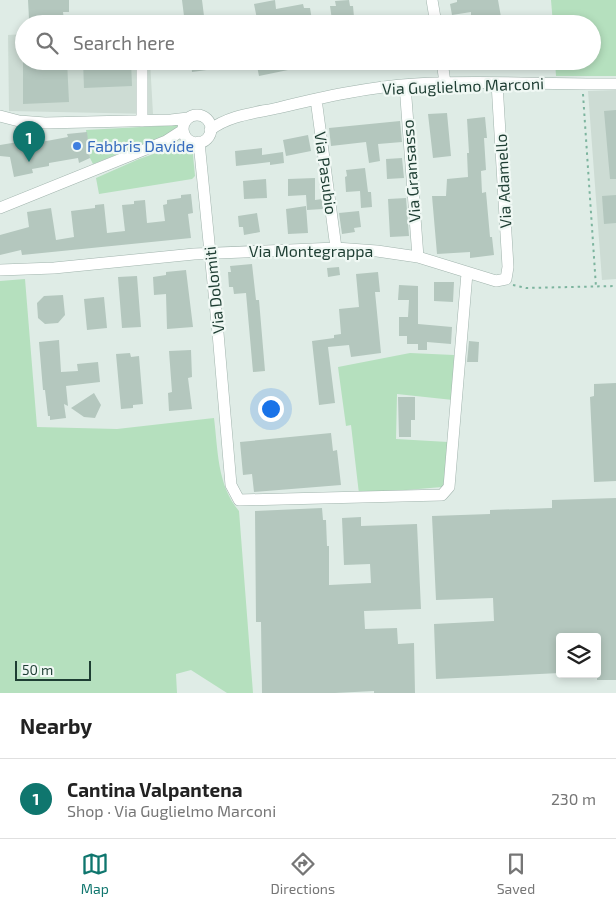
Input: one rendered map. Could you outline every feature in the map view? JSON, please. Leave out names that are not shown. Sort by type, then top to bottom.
[{"type":"street","points":[[432,0],[434,15]]},
{"type":"street","points":[[142,70],[142,121]]},
{"type":"street","points":[[443,70],[445,83]]},
{"type":"street","name":"Via Guglielmo Marconi","points":[[208,125],[316,99],[405,85],[445,83],[616,84]]},
{"type":"street","name":"Via Adamello","points":[[497,83],[508,267],[506,279]]},
{"type":"street","name":"Via Gransasso","points":[[405,85],[418,257]]},
{"type":"street","name":"Via Pasubio","points":[[316,99],[336,248]]},
{"type":"street","points":[[0,208],[166,141],[197,115],[208,125],[207,138],[194,142],[166,141]]},
{"type":"street","points":[[0,116],[19,121],[45,122],[171,120],[185,125]]},
{"type":"street","points":[[185,125],[184,134],[194,142]]},
{"type":"street","name":"Via Dolomiti","points":[[194,142],[210,253],[231,485],[239,500],[442,494],[449,487],[467,273]]},
{"type":"street","name":"Via Montegrappa","points":[[0,270],[54,268],[210,253],[336,248],[377,250],[418,257],[496,281],[506,279]]},
{"type":"path","points":[[583,84],[596,287]]},
{"type":"path","points":[[506,279],[515,286],[526,288],[616,286]]},
{"type":"shaded area","points":[[8,35],[15,35],[15,70],[151,70],[153,114],[9,111]]},
{"type":"shaded area","points":[[616,90],[616,279],[602,280],[588,91]]},
{"type":"green space","points":[[551,0],[616,0],[616,76],[556,76],[556,70],[601,70],[601,15],[552,15]]},
{"type":"green space","points":[[177,125],[179,130],[93,164],[90,158],[86,130]]},
{"type":"green space","points":[[185,143],[192,145],[195,176],[192,179],[99,194],[96,178],[139,159]]},
{"type":"green space","points":[[25,279],[37,427],[117,429],[214,418],[222,479],[226,490],[239,511],[253,693],[227,693],[191,670],[176,674],[177,693],[0,693],[0,281]]},
{"type":"green space","points":[[410,353],[454,355],[453,400],[397,394],[396,439],[448,442],[447,481],[442,487],[359,494],[351,425],[346,426],[338,367]]},
{"type":"building","points":[[28,0],[69,0],[69,12],[63,12],[63,15],[29,15]]},
{"type":"building","points":[[182,0],[202,0],[204,15],[184,15]]},
{"type":"building","points":[[275,0],[276,9],[303,4],[304,8],[310,8],[311,15],[256,15],[254,4]]},
{"type":"building","points":[[349,0],[350,6],[353,6],[354,15],[331,15],[330,6],[336,6],[335,1]]},
{"type":"building","points":[[457,0],[498,0],[501,15],[471,15],[471,12],[452,15],[450,4],[457,2]]},
{"type":"building","points":[[23,70],[67,70],[69,102],[23,104]]},
{"type":"building","points":[[83,70],[131,70],[132,86],[84,88]]},
{"type":"building","points":[[258,70],[288,70],[259,76]]},
{"type":"building","points":[[616,110],[616,179],[610,179],[604,111]]},
{"type":"building","points":[[447,113],[451,156],[433,158],[428,114]]},
{"type":"building","points":[[485,117],[487,138],[484,138],[486,170],[481,171],[482,193],[486,192],[490,237],[492,237],[494,255],[470,258],[470,252],[437,254],[432,196],[446,196],[447,179],[468,177],[467,119]]},
{"type":"building","points":[[400,121],[402,142],[378,144],[380,161],[369,163],[366,142],[331,146],[329,128]]},
{"type":"building","points":[[87,132],[90,158],[79,163],[78,158],[49,163],[49,166],[32,169],[33,173],[14,177],[10,157],[0,156],[0,145],[24,141],[25,145],[68,137],[67,134]]},
{"type":"building","points":[[308,135],[311,151],[286,156],[283,140]]},
{"type":"building","points":[[262,148],[262,155],[283,152],[284,163],[270,165],[270,162],[236,166],[235,151]]},
{"type":"building","points":[[402,158],[404,178],[387,179],[386,159]]},
{"type":"building","points":[[365,168],[368,192],[371,192],[372,207],[361,208],[360,191],[346,192],[345,177],[347,176],[346,170]]},
{"type":"building","points":[[315,178],[315,200],[322,199],[323,209],[307,210],[306,195],[288,196],[288,179]]},
{"type":"building","points":[[266,179],[267,198],[244,199],[243,181]]},
{"type":"building","points":[[191,194],[193,213],[188,214],[191,238],[22,255],[21,250],[0,255],[0,235],[29,227],[27,212],[51,208],[56,240],[74,237],[71,211],[95,208],[95,205],[104,204],[107,233],[125,231],[122,205],[134,204],[134,201],[145,200],[147,223],[165,221],[163,205],[167,204],[167,200]]},
{"type":"building","points":[[616,195],[616,223],[604,224],[602,196]]},
{"type":"building","points":[[406,198],[409,236],[390,237],[388,199]]},
{"type":"building","points":[[306,206],[308,233],[288,234],[286,209]]},
{"type":"building","points":[[359,211],[361,227],[354,228],[355,232],[342,234],[339,213]]},
{"type":"building","points":[[257,213],[260,232],[244,235],[243,227],[239,227],[238,216]]},
{"type":"building","points":[[252,264],[256,300],[259,300],[265,371],[253,372],[246,293],[234,294],[233,287],[229,287],[228,272],[231,272],[230,266]]},
{"type":"building","points":[[339,267],[340,275],[328,277],[327,268]]},
{"type":"building","points":[[186,270],[193,327],[167,329],[166,294],[154,295],[153,277],[166,275],[166,272]]},
{"type":"building","points":[[378,272],[380,292],[375,292],[381,353],[351,357],[349,345],[328,347],[335,403],[319,405],[312,341],[334,338],[334,335],[341,334],[339,309],[359,307],[356,274]]},
{"type":"building","points":[[137,276],[141,327],[122,328],[118,277]]},
{"type":"building","points":[[434,282],[454,282],[453,302],[434,301]]},
{"type":"building","points":[[399,285],[418,286],[418,324],[452,327],[451,344],[427,342],[427,350],[418,350],[418,344],[407,344],[407,336],[399,336],[399,317],[408,317],[409,300],[398,300]]},
{"type":"building","points":[[63,295],[65,315],[58,323],[45,324],[38,318],[37,303],[44,296]]},
{"type":"building","points":[[104,297],[107,328],[87,330],[84,299]]},
{"type":"building","points":[[59,340],[61,372],[78,371],[77,364],[98,362],[100,382],[66,386],[68,406],[64,404],[66,418],[50,420],[45,390],[43,390],[39,342]]},
{"type":"building","points":[[469,341],[479,342],[478,362],[467,362]]},
{"type":"building","points":[[191,350],[192,377],[188,378],[192,409],[169,411],[168,393],[172,392],[169,351]]},
{"type":"building","points":[[130,353],[131,357],[139,356],[143,404],[133,405],[133,408],[121,409],[116,354]]},
{"type":"building","points":[[616,383],[616,481],[594,482],[590,397],[594,396],[594,384]]},
{"type":"building","points":[[94,393],[101,405],[95,418],[84,417],[71,408]]},
{"type":"building","points":[[398,397],[415,397],[415,420],[411,420],[411,437],[399,437]]},
{"type":"building","points":[[331,433],[333,451],[337,450],[341,485],[254,492],[252,474],[243,475],[240,442]]},
{"type":"building","points":[[616,498],[616,680],[597,680],[597,678],[601,678],[601,633],[556,633],[556,673],[436,679],[434,624],[494,621],[493,598],[436,600],[432,516],[490,514],[490,510],[552,508],[552,500]]},
{"type":"building","points":[[322,508],[323,520],[326,520],[327,546],[329,546],[329,585],[371,583],[370,564],[344,565],[342,518],[361,517],[361,526],[417,524],[421,609],[364,611],[365,629],[397,628],[398,644],[414,643],[415,693],[374,693],[374,691],[262,693],[261,622],[256,622],[255,511]]},
{"type":"place","name":"Fabbris Davide","points":[[77,146]]},
{"type":"place","name":"Cantina Valpantena","points":[[29,162]]}]
